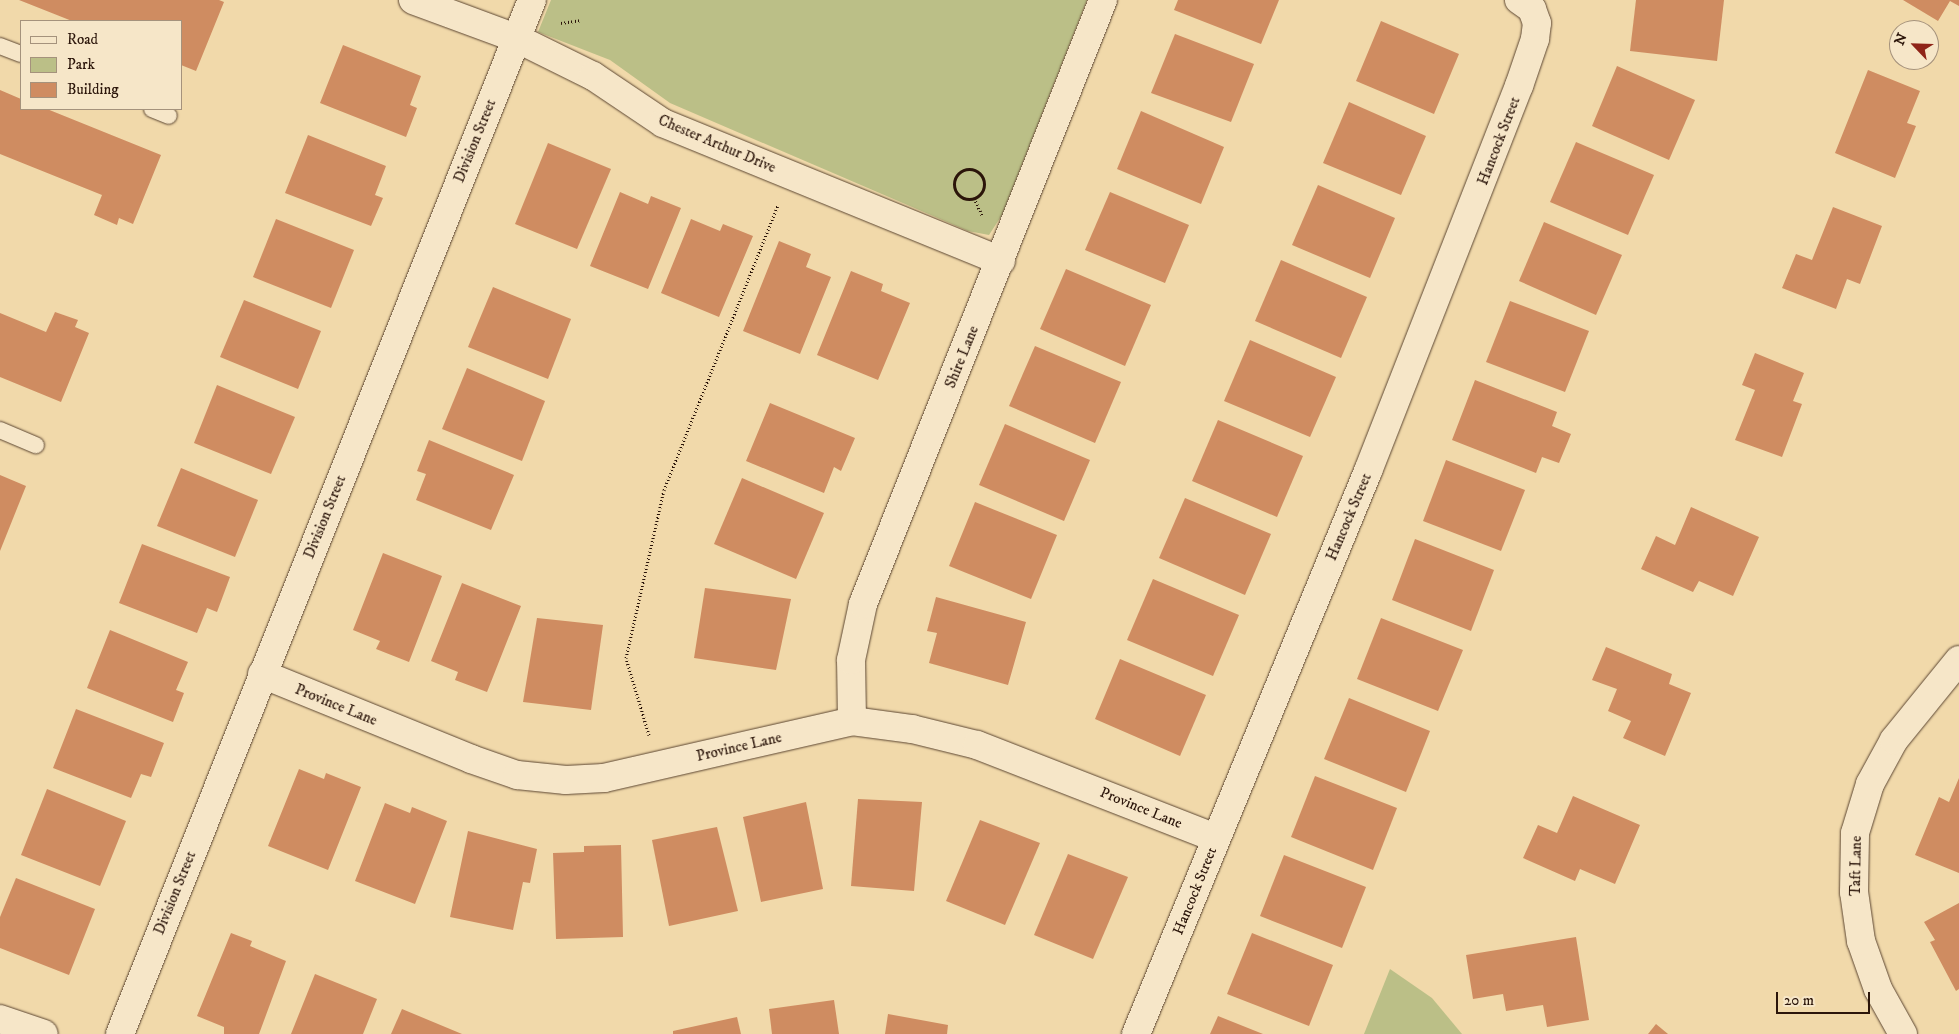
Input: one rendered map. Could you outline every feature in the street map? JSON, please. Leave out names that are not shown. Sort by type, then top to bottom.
[{"type":"street","name":"Chester Arthur Drive","points":[[414,0],[516,38],[593,76],[663,123],[1001,261]]},
{"type":"street","name":"Division Street","points":[[120,1034],[532,0]]},
{"type":"street","name":"Shire Lane","points":[[852,720],[851,660],[863,604],[1104,0]]},
{"type":"street","name":"Hancock Street","points":[[1136,1034],[1368,471],[1519,86],[1535,40],[1537,23],[1532,10],[1519,0]]},
{"type":"street","name":"Taft Lane","points":[[1903,1034],[1878,989],[1861,941],[1854,892],[1855,834],[1870,784],[1894,740],[1959,660]]},
{"type":"street","name":"Province Lane","points":[[262,674],[471,760],[517,775],[566,780],[604,778],[852,720],[912,729],[977,745],[1216,838]]},
{"type":"street","points":[[0,1019],[44,1034]]},
{"type":"lane","points":[[0,46],[20,54]]},
{"type":"lane","points":[[154,110],[169,116]]},
{"type":"lane","points":[[0,430],[36,446]]},
{"type":"path","points":[[561,24],[582,20]]},
{"type":"path","points":[[971,169],[982,178],[982,192],[974,198],[961,197],[955,190],[953,181],[962,170],[971,169]]},
{"type":"path","points":[[974,198],[982,215]]},
{"type":"path","points":[[649,735],[626,658],[664,490],[778,205]]},
{"type":"green space","points":[[551,0],[1087,0],[1002,215],[989,235],[968,231],[670,103],[610,60],[538,32]]},
{"type":"green space","points":[[1390,969],[1432,998],[1462,1034],[1364,1034]]},
{"type":"building","points":[[19,0],[219,0],[224,2],[196,71],[182,65],[182,20],[69,20]]},
{"type":"building","points":[[1178,0],[1279,0],[1261,44],[1174,10]]},
{"type":"building","points":[[1636,0],[1724,0],[1717,61],[1630,51]]},
{"type":"building","points":[[1903,0],[1959,0],[1959,6],[1950,1],[1939,20]]},
{"type":"building","points":[[1381,21],[1459,54],[1434,114],[1356,81]]},
{"type":"building","points":[[1175,34],[1254,64],[1231,122],[1151,93]]},
{"type":"building","points":[[343,45],[421,76],[410,105],[417,108],[406,137],[320,103]]},
{"type":"building","points":[[1617,66],[1695,100],[1669,160],[1592,126]]},
{"type":"building","points":[[1868,70],[1920,91],[1907,123],[1916,126],[1895,178],[1835,153]]},
{"type":"building","points":[[0,90],[20,99],[20,110],[49,110],[161,155],[133,224],[119,218],[117,225],[94,215],[102,195],[0,154]]},
{"type":"building","points":[[1349,102],[1426,136],[1401,195],[1323,163]]},
{"type":"building","points":[[1141,111],[1224,147],[1201,204],[1117,169]]},
{"type":"building","points":[[308,135],[386,166],[375,195],[383,198],[371,226],[285,193]]},
{"type":"building","points":[[1576,142],[1654,175],[1628,235],[1550,202]]},
{"type":"building","points":[[548,143],[611,169],[577,249],[515,224]]},
{"type":"building","points":[[1318,185],[1395,218],[1370,278],[1292,245]]},
{"type":"building","points":[[620,192],[648,204],[651,196],[681,208],[648,289],[590,266]]},
{"type":"building","points":[[1110,192],[1189,225],[1165,283],[1085,250]]},
{"type":"building","points":[[1833,207],[1882,226],[1860,284],[1847,279],[1836,309],[1782,288],[1796,254],[1812,260]]},
{"type":"building","points":[[276,219],[354,250],[331,308],[253,277]]},
{"type":"building","points":[[691,219],[720,231],[723,224],[753,236],[719,317],[661,293]]},
{"type":"building","points":[[1544,222],[1622,255],[1596,315],[1519,281]]},
{"type":"building","points":[[779,241],[811,254],[806,267],[831,277],[800,354],[743,331]]},
{"type":"building","points":[[1281,260],[1367,297],[1341,358],[1255,321]]},
{"type":"building","points":[[1066,269],[1151,305],[1125,366],[1040,329]]},
{"type":"building","points":[[851,271],[883,284],[881,291],[910,303],[878,380],[817,355]]},
{"type":"building","points":[[493,287],[571,319],[548,379],[468,347]]},
{"type":"building","points":[[244,300],[321,331],[298,389],[220,357]]},
{"type":"building","points":[[1510,301],[1589,331],[1565,392],[1486,362]]},
{"type":"building","points":[[55,312],[78,320],[75,327],[89,333],[61,402],[0,377],[0,313],[46,332]]},
{"type":"building","points":[[1250,340],[1336,377],[1310,437],[1224,401]]},
{"type":"building","points":[[1035,346],[1121,382],[1095,443],[1009,406]]},
{"type":"building","points":[[1755,353],[1804,373],[1793,401],[1802,404],[1782,457],[1735,440],[1755,390],[1742,385]]},
{"type":"building","points":[[467,368],[545,401],[522,461],[442,429]]},
{"type":"building","points":[[1475,380],[1557,412],[1552,426],[1571,434],[1559,463],[1542,457],[1536,473],[1452,440]]},
{"type":"building","points":[[217,385],[295,417],[271,474],[194,443]]},
{"type":"building","points":[[770,403],[855,438],[841,471],[834,467],[824,493],[746,461]]},
{"type":"building","points":[[1218,420],[1303,456],[1277,517],[1192,481]]},
{"type":"building","points":[[1005,424],[1090,460],[1064,521],[979,485]]},
{"type":"building","points":[[429,440],[514,475],[491,530],[416,500],[426,474],[417,471]]},
{"type":"building","points":[[1446,460],[1525,490],[1501,551],[1423,521]]},
{"type":"building","points":[[181,468],[258,500],[235,557],[157,526]]},
{"type":"building","points":[[0,475],[26,486],[0,551]]},
{"type":"building","points":[[742,478],[824,513],[796,579],[714,544]]},
{"type":"building","points":[[1185,498],[1271,534],[1245,595],[1159,558]]},
{"type":"building","points":[[975,502],[1057,535],[1031,599],[949,566]]},
{"type":"building","points":[[1691,507],[1759,537],[1733,596],[1699,581],[1693,592],[1641,569],[1656,536],[1675,545]]},
{"type":"building","points":[[1415,539],[1494,570],[1471,631],[1392,600]]},
{"type":"building","points":[[142,544],[230,577],[217,612],[207,608],[197,633],[119,603]]},
{"type":"building","points":[[383,553],[442,576],[409,662],[376,649],[380,641],[353,630]]},
{"type":"building","points":[[1153,579],[1239,615],[1213,676],[1127,640]]},
{"type":"building","points":[[462,583],[521,606],[487,692],[455,680],[458,672],[431,661]]},
{"type":"building","points":[[705,588],[791,599],[776,670],[694,658]]},
{"type":"building","points":[[936,597],[1026,622],[1008,685],[929,663],[937,633],[927,631]]},
{"type":"building","points":[[537,618],[603,625],[591,710],[523,702]]},
{"type":"building","points":[[1381,618],[1463,650],[1438,711],[1357,679]]},
{"type":"building","points":[[110,630],[188,662],[176,690],[184,693],[173,722],[87,688]]},
{"type":"building","points":[[1606,647],[1672,674],[1669,684],[1691,693],[1665,756],[1623,738],[1631,721],[1608,711],[1617,689],[1592,680]]},
{"type":"building","points":[[1120,659],[1206,695],[1180,756],[1095,719]]},
{"type":"building","points":[[1349,698],[1430,731],[1406,792],[1324,759]]},
{"type":"building","points":[[76,709],[164,743],[151,777],[141,774],[131,798],[53,768]]},
{"type":"building","points":[[299,769],[324,779],[326,773],[361,787],[328,870],[268,846]]},
{"type":"building","points":[[1315,776],[1397,808],[1373,870],[1291,837]]},
{"type":"building","points":[[1959,778],[1959,873],[1915,855],[1939,797],[1949,802]]},
{"type":"building","points":[[47,789],[126,821],[100,886],[21,855]]},
{"type":"building","points":[[1573,796],[1640,825],[1615,884],[1580,869],[1575,881],[1523,858],[1538,825],[1557,833]]},
{"type":"building","points":[[858,799],[922,802],[914,891],[851,886]]},
{"type":"building","points":[[806,802],[823,889],[761,902],[743,817]]},
{"type":"building","points":[[385,803],[410,813],[412,807],[447,821],[415,904],[355,881]]},
{"type":"building","points":[[980,820],[1040,843],[1005,925],[946,901]]},
{"type":"building","points":[[717,827],[738,911],[669,926],[652,840]]},
{"type":"building","points":[[468,831],[537,849],[530,883],[523,882],[513,930],[450,917]]},
{"type":"building","points":[[621,845],[623,937],[556,939],[553,853],[584,852],[584,846]]},
{"type":"building","points":[[1068,854],[1128,877],[1093,959],[1034,935]]},
{"type":"building","points":[[1284,855],[1366,887],[1342,948],[1260,916]]},
{"type":"building","points":[[16,878],[95,909],[69,975],[0,948],[0,917]]},
{"type":"building","points":[[1959,903],[1959,989],[1956,991],[1930,942],[1935,940],[1924,922]]},
{"type":"building","points":[[231,933],[252,941],[250,946],[286,961],[259,1034],[224,1034],[224,1027],[197,1016]]},
{"type":"building","points":[[1252,933],[1333,965],[1309,1026],[1227,994]]},
{"type":"building","points":[[1576,937],[1589,1020],[1547,1027],[1543,1005],[1506,1011],[1503,994],[1473,999],[1466,955]]},
{"type":"building","points":[[315,974],[377,999],[363,1034],[291,1034]]},
{"type":"building","points":[[834,1000],[839,1034],[772,1034],[769,1009]]},
{"type":"building","points":[[402,1009],[462,1034],[391,1034]]},
{"type":"building","points":[[888,1014],[948,1025],[947,1034],[885,1034]]},
{"type":"building","points":[[1218,1016],[1263,1034],[1210,1034]]},
{"type":"building","points":[[737,1017],[741,1034],[673,1034],[673,1031]]},
{"type":"building","points":[[1656,1024],[1668,1034],[1648,1034]]}]
